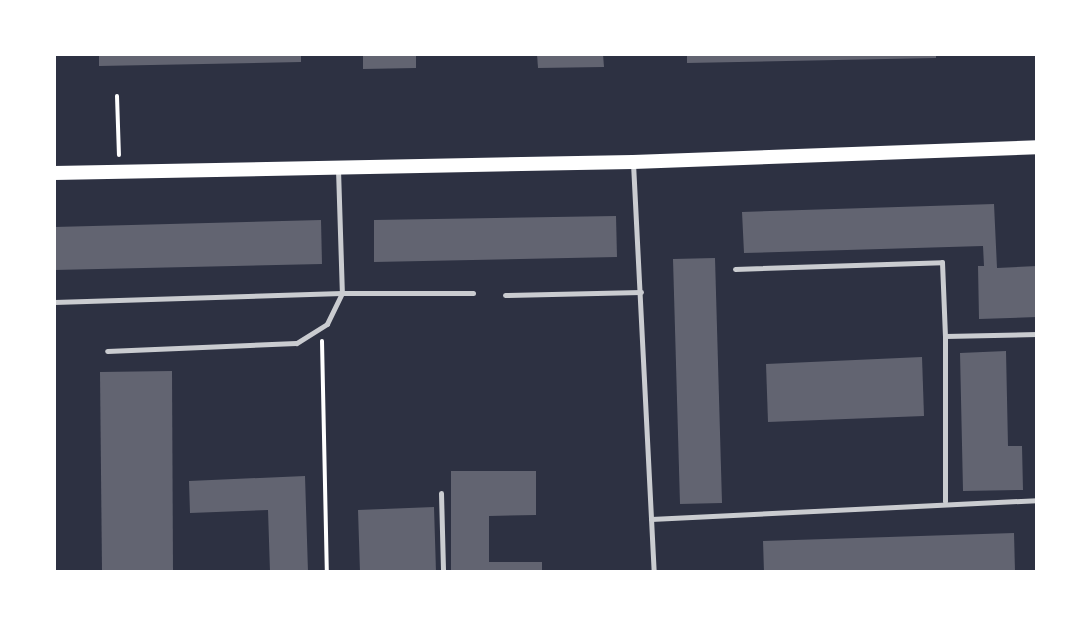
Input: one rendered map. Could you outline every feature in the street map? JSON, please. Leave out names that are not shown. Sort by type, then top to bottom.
[{"type":"main road","points":[[54,173],[633,162],[1037,147]]},
{"type":"lane","points":[[633,162],[654,572]]},
{"type":"lane","points":[[107,351],[296,343],[322,327],[342,293],[338,167]]},
{"type":"lane","points":[[735,269],[942,262],[945,501]]},
{"type":"lane","points":[[505,295],[641,292]]},
{"type":"lane","points":[[54,302],[342,293],[473,293]]},
{"type":"lane","points":[[945,336],[1037,334]]},
{"type":"lane","points":[[441,493],[443,572]]},
{"type":"lane","points":[[651,519],[945,501],[1037,500]]},
{"type":"path","points":[[117,96],[119,171]]},
{"type":"path","points":[[322,327],[327,572]]},
{"type":"building","points":[[99,54],[301,54],[301,62],[99,66]]},
{"type":"building","points":[[363,54],[416,54],[416,68],[363,69]]},
{"type":"building","points":[[537,54],[603,54],[604,67],[538,68]]},
{"type":"building","points":[[687,54],[936,54],[936,58],[687,63]]},
{"type":"building","points":[[994,204],[997,268],[1037,266],[1037,317],[979,319],[978,266],[984,266],[983,246],[744,253],[742,212]]},
{"type":"building","points":[[616,216],[617,257],[374,262],[374,220]]},
{"type":"building","points":[[321,220],[322,264],[54,270],[54,227]]},
{"type":"building","points":[[715,258],[722,503],[680,504],[673,259]]},
{"type":"building","points":[[1006,351],[1008,446],[1022,446],[1023,490],[963,491],[960,353]]},
{"type":"building","points":[[922,357],[924,416],[768,422],[766,364]]},
{"type":"building","points":[[172,371],[173,572],[102,572],[100,372]]},
{"type":"building","points":[[451,471],[536,471],[536,515],[489,516],[489,562],[542,562],[542,572],[451,572]]},
{"type":"building","points":[[305,476],[308,572],[270,572],[268,510],[190,513],[189,481]]},
{"type":"building","points":[[434,507],[436,572],[360,572],[358,510]]},
{"type":"building","points":[[1014,533],[1015,572],[764,572],[763,541]]}]
